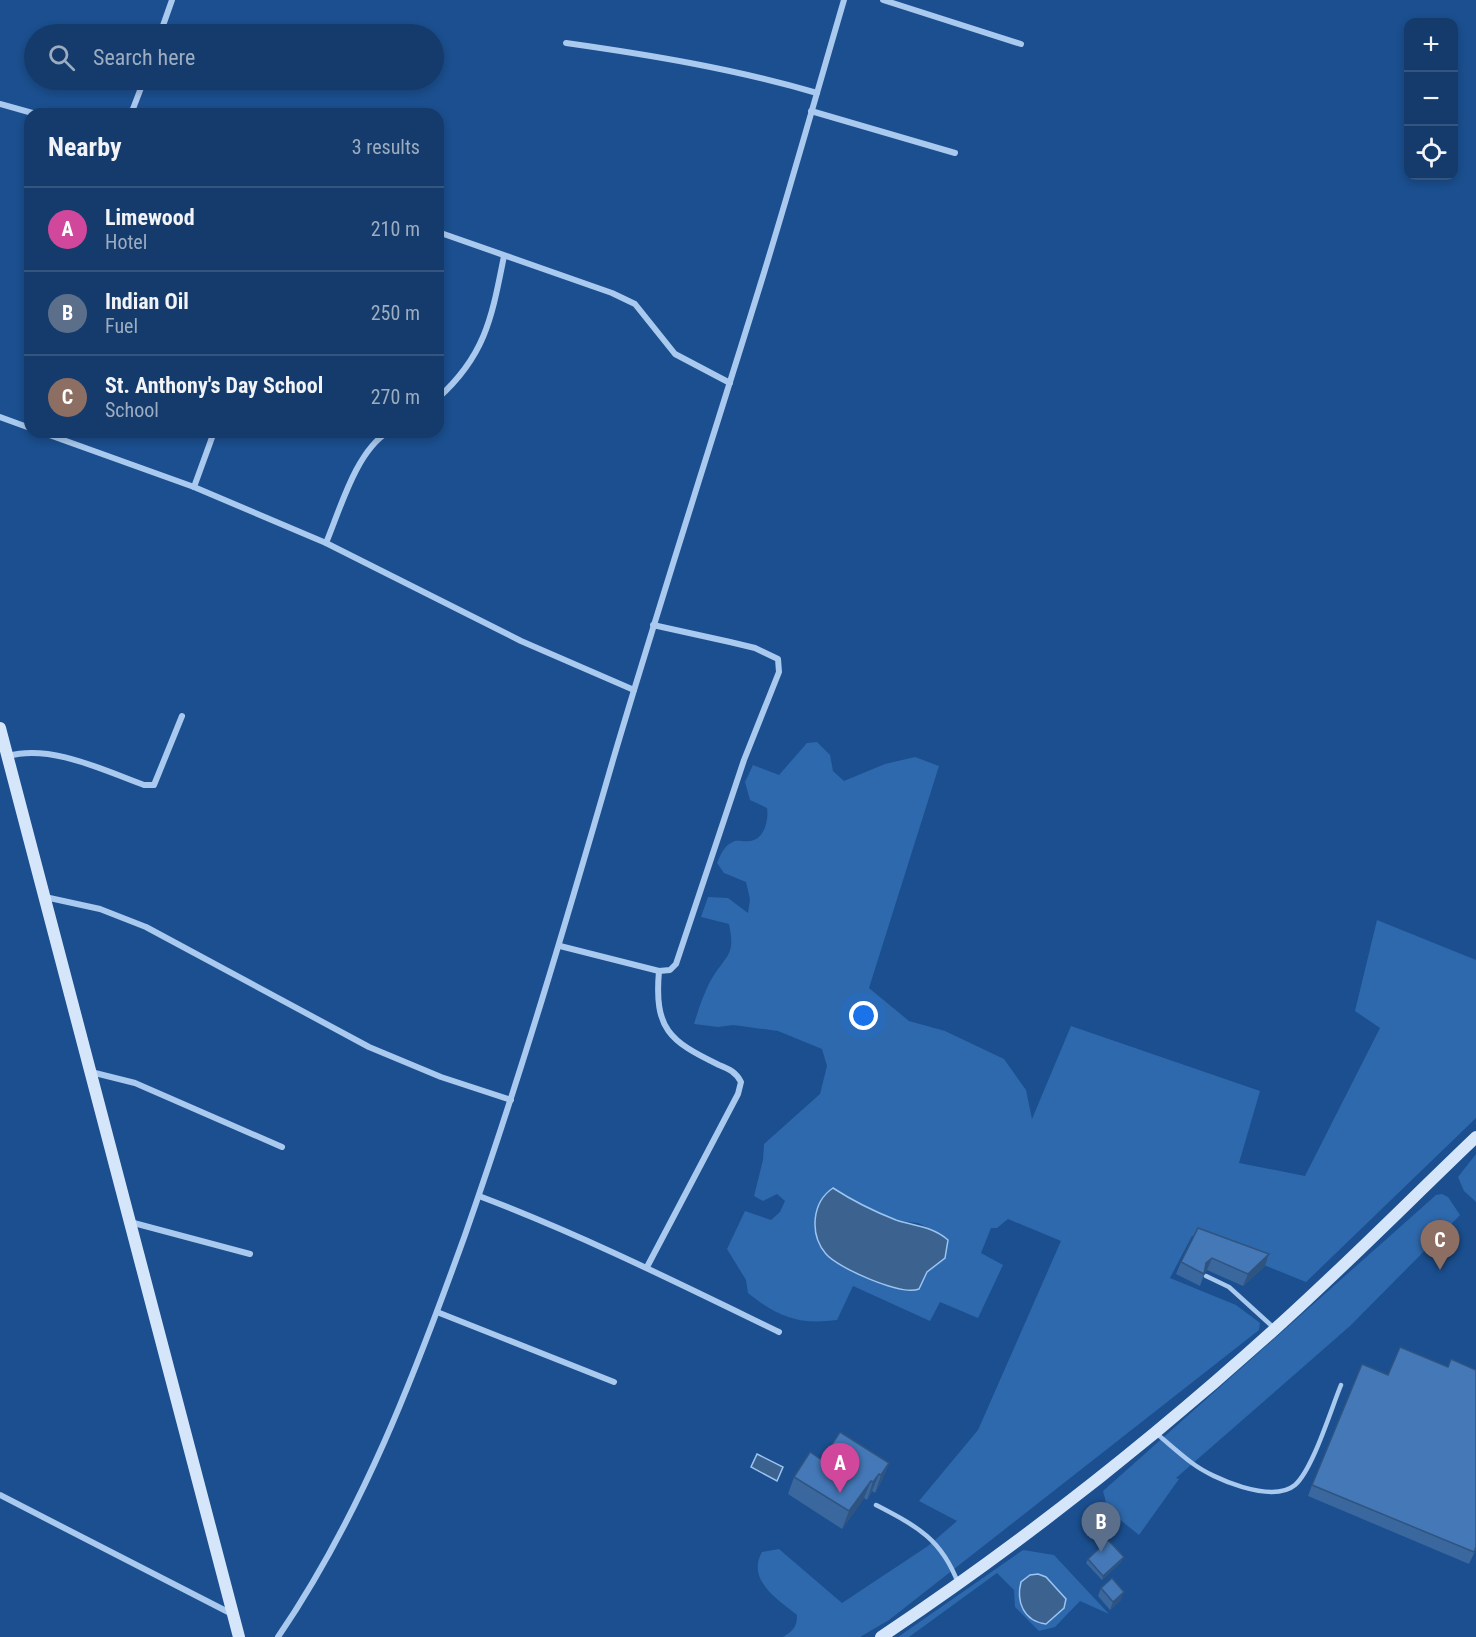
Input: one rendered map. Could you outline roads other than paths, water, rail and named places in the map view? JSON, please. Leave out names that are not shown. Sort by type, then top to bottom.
[{"type":"street","points":[[164,24],[172,0]]},
{"type":"street","points":[[278,1637],[322,1569],[349,1518],[406,1392],[479,1196],[560,946],[653,626],[730,383],[844,0]]},
{"type":"street","points":[[882,0],[1021,44]]},
{"type":"street","points":[[566,43],[702,65],[760,77],[817,93]]},
{"type":"street","points":[[132,108],[140,90]]},
{"type":"street","points":[[0,104],[24,111]]},
{"type":"street","points":[[811,111],[955,153]]},
{"type":"street","points":[[444,234],[612,293],[635,304],[675,354],[730,383]]},
{"type":"street","points":[[444,391],[474,358],[483,338],[504,256]]},
{"type":"street","points":[[0,417],[24,426]]},
{"type":"street","points":[[58,438],[194,487],[326,543],[521,641],[634,690]]},
{"type":"street","points":[[194,487],[211,438]]},
{"type":"street","points":[[326,543],[360,464],[372,445],[381,438]]},
{"type":"street","points":[[560,946],[659,971],[670,970],[676,964],[744,760],[780,663],[775,656],[755,648],[653,626]]},
{"type":"street","points":[[8,757],[23,752],[58,757],[144,785],[154,785],[182,716]]},
{"type":"street","points":[[0,728],[239,1637]]},
{"type":"street","points":[[44,897],[100,909],[146,927],[369,1047],[441,1077],[511,1100]]},
{"type":"street","points":[[647,1267],[738,1094],[741,1082],[732,1071],[695,1053],[664,1027],[657,991],[659,971]]},
{"type":"street","points":[[90,1072],[135,1083],[282,1147]]},
{"type":"street","points":[[881,1637],[1017,1543],[1159,1436],[1476,1137]]},
{"type":"street","points":[[479,1196],[535,1217],[647,1267],[779,1332]]},
{"type":"street","points":[[130,1222],[250,1254]]},
{"type":"street","points":[[437,1312],[614,1382]]},
{"type":"street","points":[[0,1495],[233,1615]]},
{"type":"lane","points":[[1206,1276],[1226,1285],[1275,1329]]},
{"type":"lane","points":[[1159,1436],[1193,1464],[1216,1477],[1271,1492],[1286,1491],[1296,1484],[1310,1462],[1341,1385]]},
{"type":"lane","points":[[876,1505],[923,1531],[934,1540],[953,1570],[958,1585]]},
{"type":"place","name":"St. Anthony's Day School","points":[[1440,1270]]},
{"type":"place","name":"Limewood","points":[[840,1493]]},
{"type":"place","name":"Indian Oil","points":[[1101,1552]]}]
